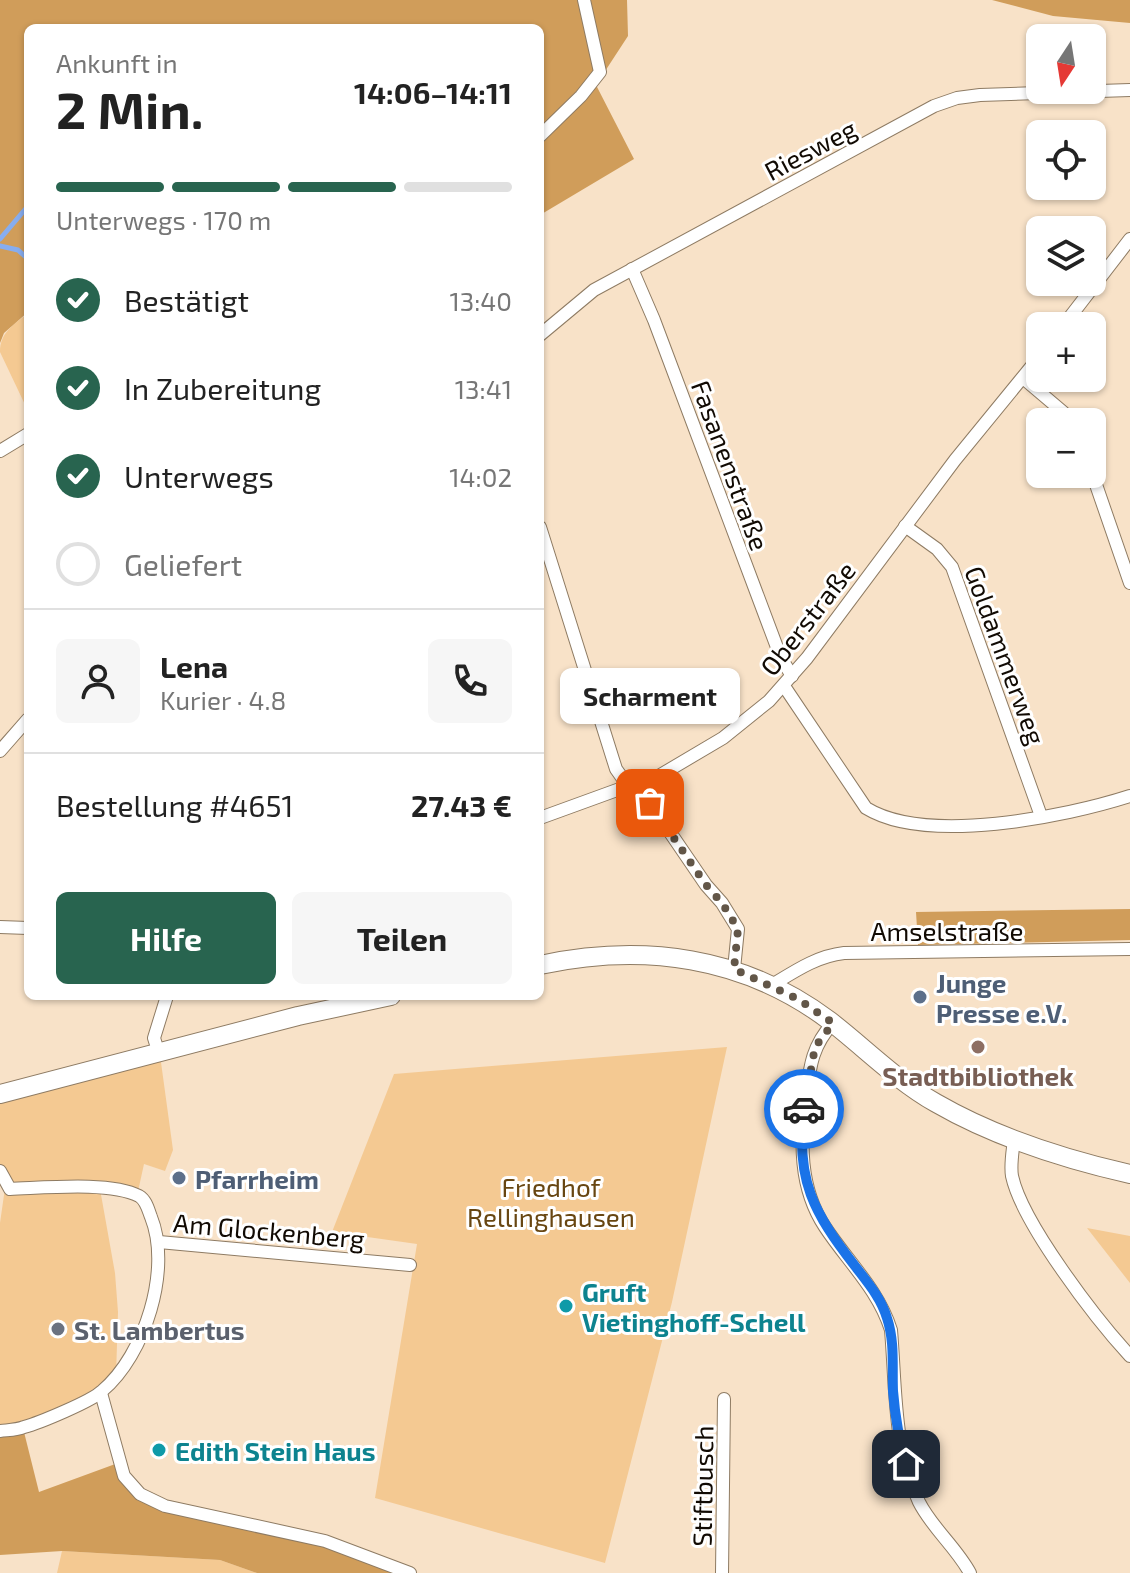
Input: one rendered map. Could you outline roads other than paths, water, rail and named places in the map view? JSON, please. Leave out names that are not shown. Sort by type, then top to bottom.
[{"type":"main road","points":[[544,964],[630,955],[673,957],[734,969],[772,985],[833,1023],[908,1085],[935,1103],[1014,1139],[1130,1174]]},
{"type":"main road","points":[[0,1094],[298,1016],[372,1000]]},
{"type":"street","points":[[544,132],[581,96],[600,72],[584,0]]},
{"type":"street","name":"Riesweg","points":[[544,332],[594,290],[934,106],[957,98],[1130,90]]},
{"type":"street","points":[[1074,312],[1130,239]]},
{"type":"street","name":"Fasanenstraße","points":[[632,269],[654,320],[788,681],[866,808],[881,817],[908,824],[968,825],[1041,816],[1130,796]]},
{"type":"street","name":"Oberstraße","points":[[544,817],[652,780],[723,738],[788,681],[905,526],[1026,374]]},
{"type":"street","points":[[1023,378],[1058,408]]},
{"type":"street","points":[[0,451],[24,436]]},
{"type":"street","points":[[1097,488],[1130,583]]},
{"type":"street","name":"Goldammerweg","points":[[905,526],[937,549],[952,567],[1041,816]]},
{"type":"street","points":[[544,540],[616,769],[628,786],[650,803],[738,929],[734,969]]},
{"type":"street","points":[[0,751],[24,724]]},
{"type":"street","points":[[0,927],[24,928]]},
{"type":"street","name":"Amselstraße","points":[[772,985],[832,954],[1130,949]]},
{"type":"street","points":[[159,1054],[154,1038],[166,1000]]},
{"type":"street","points":[[833,1023],[815,1047],[808,1080],[801,1136],[805,1177],[821,1220],[878,1297],[886,1314],[891,1330],[898,1430],[910,1480],[932,1524],[970,1573]]},
{"type":"street","points":[[1014,1139],[1011,1173],[1019,1199],[1062,1270],[1130,1356]]},
{"type":"street","points":[[0,1171],[10,1189],[96,1188],[138,1196],[146,1202],[159,1242]]},
{"type":"street","name":"Am Glockenberg","points":[[0,1431],[25,1427],[101,1393],[117,1376],[141,1333],[153,1299],[159,1270],[159,1242],[410,1265]]},
{"type":"street","points":[[101,1393],[124,1476],[140,1494],[165,1506],[325,1541],[410,1573]]},
{"type":"street","name":"Stiftbusch","points":[[722,1573],[724,1399]]},
{"type":"waterway","points":[[0,239],[24,211]]},
{"type":"waterway","points":[[0,246],[18,250],[24,255]]},
{"type":"place","name":"Scharment","points":[[650,803]]},
{"type":"place","name":"Junge Presse e.V.","points":[[920,997]]},
{"type":"place","name":"Stadtbibliothek","points":[[978,1047]]},
{"type":"place","name":"Pfarrheim","points":[[179,1178]]},
{"type":"place","name":"Gruft Vietinghoff-Schell","points":[[566,1306]]},
{"type":"place","name":"St. Lambertus","points":[[58,1329]]},
{"type":"place","name":"Edith Stein Haus","points":[[159,1450]]},
{"type":"park label","name":"Friedhof Rellinghausen","points":[[551,1201]]}]
